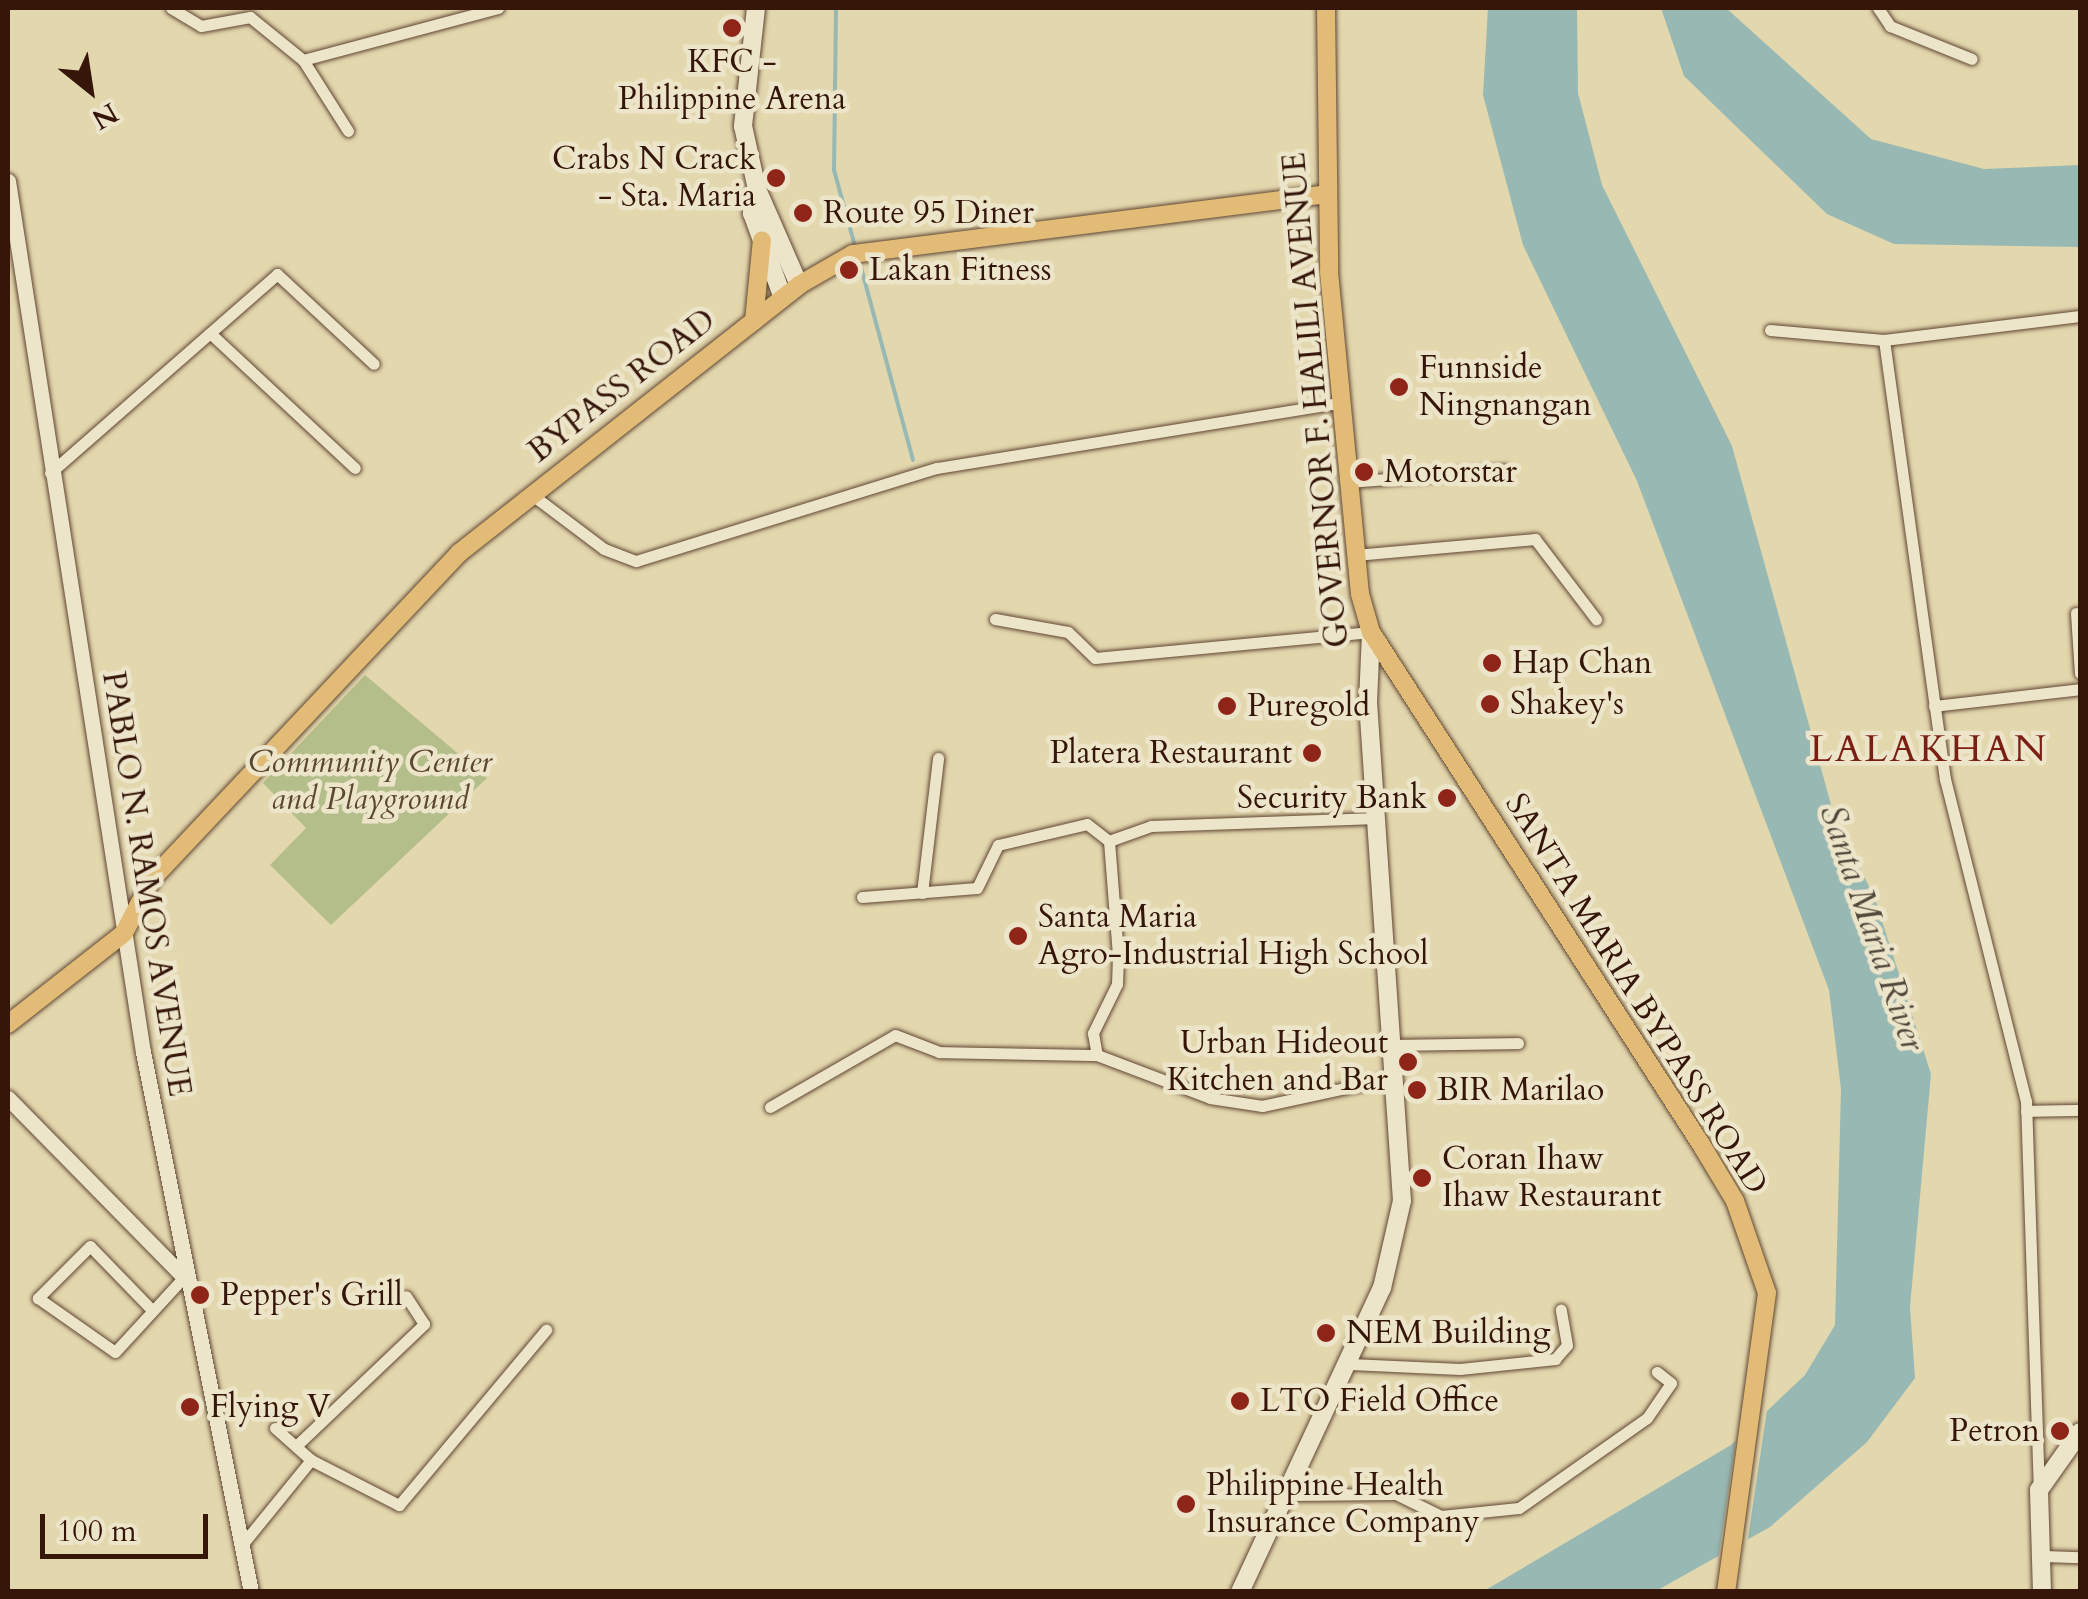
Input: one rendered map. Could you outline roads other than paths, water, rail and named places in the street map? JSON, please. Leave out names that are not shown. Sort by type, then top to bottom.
[{"type":"main road","points":[[756,8],[743,126],[757,189],[799,285]]},
{"type":"main road","name":"GOVERNOR F. HALILI AVENUE","points":[[1240,1592],[1350,1364],[1382,1288],[1402,1202],[1395,1045],[1377,818],[1372,632],[1355,554],[1326,194],[1326,8]]},
{"type":"main road","points":[[757,189],[752,213],[783,298]]},
{"type":"main road","name":"BYPASS ROAD","points":[[124,933],[152,879],[394,614],[531,494],[799,285],[862,253],[1326,194]]},
{"type":"main road","points":[[754,321],[762,240]]},
{"type":"main road","name":"SANTA MARIA BYPASS ROAD","points":[[1372,632],[1735,1201],[1767,1293],[1760,1368],[1726,1592]]},
{"type":"main road","points":[[8,1024],[124,933]]},
{"type":"main road","points":[[2042,1592],[2044,1556],[2039,1490],[2080,1432]]},
{"type":"street","points":[[171,8],[201,26],[250,17],[303,60],[348,131]]},
{"type":"street","points":[[303,60],[469,11],[498,8]]},
{"type":"street","points":[[1878,8],[1890,26],[1972,59]]},
{"type":"street","name":"PABLO N. RAMOS AVENUE","points":[[8,181],[50,473],[183,1277],[251,1592]]},
{"type":"street","points":[[50,473],[278,274],[374,364]]},
{"type":"street","points":[[1770,330],[1884,340],[2080,316]]},
{"type":"street","points":[[210,333],[355,468]]},
{"type":"street","points":[[1884,340],[1934,706],[2026,1111],[2039,1490]]},
{"type":"street","points":[[531,494],[604,550],[636,561],[937,468],[1340,403]]},
{"type":"street","points":[[1348,482],[1505,470]]},
{"type":"street","points":[[1355,554],[1536,539],[1596,618]]},
{"type":"street","points":[[2076,613],[2080,673]]},
{"type":"street","points":[[995,619],[1068,632],[1095,658],[1372,632]]},
{"type":"street","points":[[1934,706],[2080,689]]},
{"type":"street","points":[[922,893],[938,758]]},
{"type":"street","points":[[1109,841],[1151,826],[1377,818]]},
{"type":"street","points":[[862,897],[982,885],[989,854],[1025,835],[1088,824],[1109,841],[1118,976],[1093,1034],[1097,1055]]},
{"type":"street","points":[[770,1107],[895,1035],[939,1052],[1097,1055],[1210,1098],[1262,1106],[1396,1077]]},
{"type":"street","points":[[1395,1045],[1518,1043]]},
{"type":"street","points":[[8,1098],[183,1277],[111,1352],[38,1298],[90,1246],[150,1308]]},
{"type":"street","points":[[2026,1111],[2080,1110]]},
{"type":"street","points":[[296,1446],[424,1324],[406,1296]]},
{"type":"street","points":[[1350,1364],[1460,1369],[1555,1359],[1567,1345],[1561,1310]]},
{"type":"street","points":[[274,1428],[310,1460],[394,1508],[546,1330]]},
{"type":"street","points":[[1287,1495],[1396,1494],[1441,1516],[1519,1508],[1647,1418],[1671,1382],[1657,1372]]},
{"type":"street","points":[[241,1546],[310,1460]]},
{"type":"street","points":[[2044,1556],[2080,1557]]},
{"type":"water","name":"Santa Maria River","points":[[1488,8],[1577,8],[1578,93],[1602,185],[1732,446],[1835,819],[1874,896],[1931,1074],[1910,1307],[1915,1378],[1867,1442],[1770,1527],[1656,1591],[1484,1591],[1731,1445],[1805,1375],[1835,1325],[1841,1089],[1829,990],[1637,481],[1523,245],[1483,95]]},
{"type":"water","points":[[1661,8],[1726,8],[1871,139],[1984,169],[2080,165],[2080,247],[1894,244],[1827,214],[1684,76]]},
{"type":"waterway","points":[[836,8],[834,170],[855,246]]},
{"type":"waterway","points":[[859,260],[913,460]]},
{"type":"place","name":"KFC - Philippine Arena","points":[[732,28]]},
{"type":"place","name":"Crabs N Crack - Sta. Maria","points":[[776,178]]},
{"type":"place","name":"Route 95 Diner","points":[[803,213]]},
{"type":"place","name":"Lakan Fitness","points":[[849,270]]},
{"type":"place","name":"Funnside Ningnangan","points":[[1399,387]]},
{"type":"place","name":"Motorstar","points":[[1364,472]]},
{"type":"place","name":"Hap Chan","points":[[1492,663]]},
{"type":"place","name":"Shakey's","points":[[1490,704]]},
{"type":"place","name":"Puregold","points":[[1227,706]]},
{"type":"place","name":"Platera Restaurant","points":[[1312,753]]},
{"type":"place","name":"Security Bank","points":[[1447,798]]},
{"type":"place","name":"Santa Maria Agro-Industrial High School","points":[[1018,936]]},
{"type":"place","name":"Urban Hideout Kitchen and Bar","points":[[1408,1062]]},
{"type":"place","name":"BIR Marilao","points":[[1417,1090]]},
{"type":"place","name":"Coran Ihaw Ihaw Restaurant","points":[[1422,1178]]},
{"type":"place","name":"Pepper's Grill","points":[[200,1295]]},
{"type":"place","name":"NEM Building","points":[[1326,1333]]},
{"type":"place","name":"LTO Field Office","points":[[1240,1401]]},
{"type":"place","name":"Flying V","points":[[190,1407]]},
{"type":"place","name":"Petron","points":[[2060,1431]]},
{"type":"place","name":"Philippine Health Insurance Company","points":[[1186,1504]]},
{"type":"district","name":"LALAKHAN","points":[[1929,750]]},
{"type":"park label","name":"Community Center and Playground","points":[[370,782]]}]
